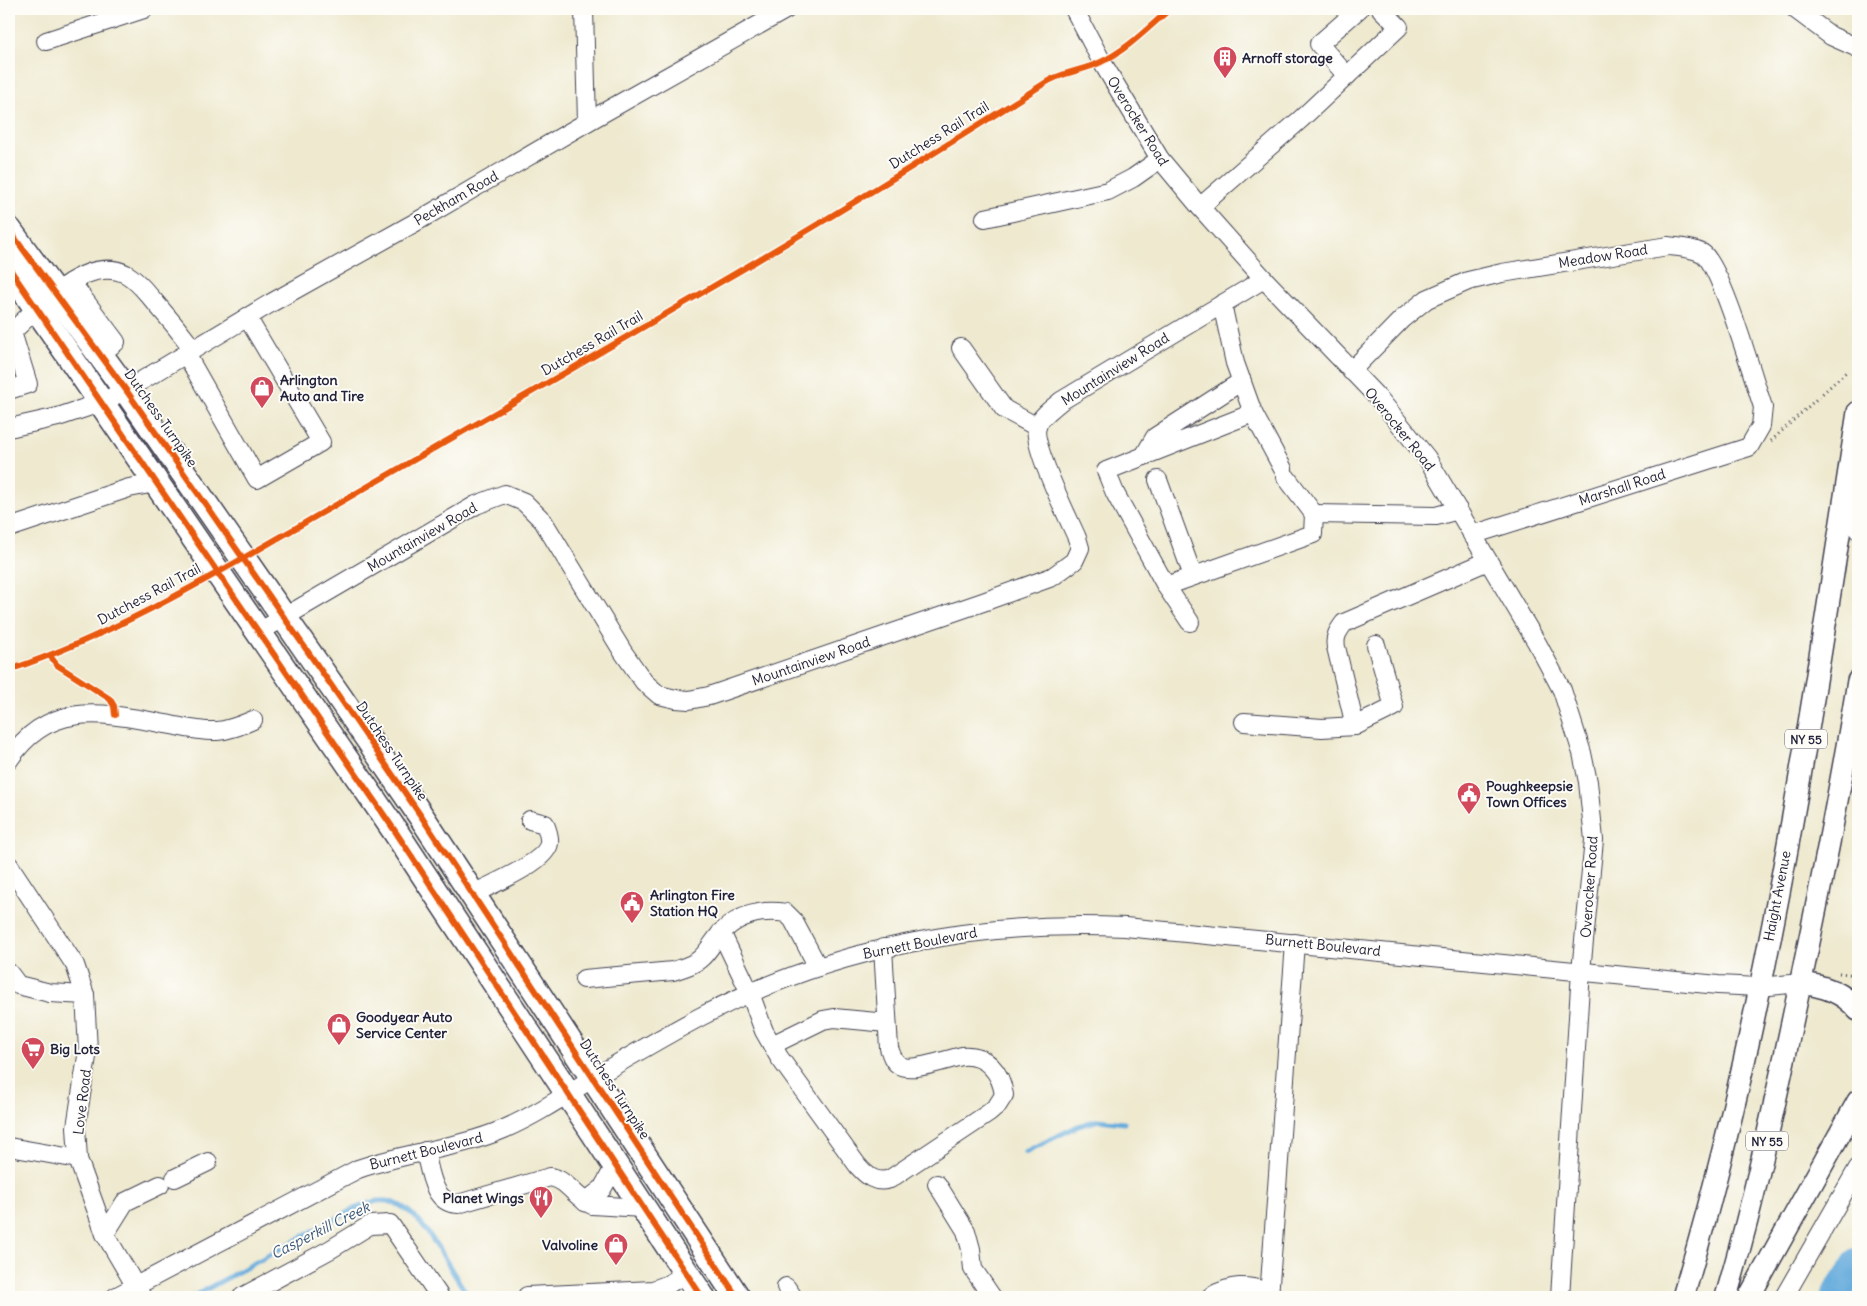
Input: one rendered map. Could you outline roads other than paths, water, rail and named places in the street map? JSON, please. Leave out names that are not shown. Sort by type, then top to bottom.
[{"type":"highway","name":"Dutchess Turnpike","points":[[9,230],[63,288],[100,354],[284,616],[473,894],[592,1079],[737,1297]]},
{"type":"highway","points":[[9,268],[395,831],[702,1297]]},
{"type":"main road","name":"NY 55","points":[[1846,489],[1858,412]]},
{"type":"main road","name":"Haight Avenue","points":[[1683,1297],[1707,1218],[1728,1134],[1759,987],[1802,758],[1846,489]]},
{"type":"main road","name":"NY 55","points":[[1726,1297],[1762,1162],[1801,982],[1835,811],[1858,681]]},
{"type":"main road","points":[[1801,982],[1843,995],[1858,1010]]},
{"type":"main road","points":[[1749,1297],[1858,1101]]},
{"type":"street","points":[[46,41],[144,9]]},
{"type":"street","points":[[584,9],[587,122]]},
{"type":"street","name":"Peckham Road","points":[[9,428],[58,417],[100,403],[126,390],[248,317],[787,9]]},
{"type":"street","name":"Overocker Road","points":[[1074,9],[1102,62],[1160,159],[1264,279],[1381,402],[1427,458],[1537,643],[1562,690],[1582,753],[1588,782],[1594,840],[1581,971],[1560,1297]]},
{"type":"street","points":[[1347,76],[1319,44],[1359,9]]},
{"type":"street","points":[[1200,207],[1301,119],[1399,27],[1381,9]]},
{"type":"street","points":[[1796,9],[1831,36],[1858,48]]},
{"type":"street","points":[[985,218],[1108,191],[1133,178],[1160,159]]},
{"type":"street","name":"Meadow Road","points":[[1351,371],[1402,319],[1427,299],[1468,281],[1502,273],[1668,246],[1690,249],[1703,253],[1712,264],[1722,284],[1762,407],[1761,426],[1750,447]]},
{"type":"street","points":[[63,288],[93,272],[101,270],[112,270],[127,274],[139,284],[156,303],[190,351],[257,480],[321,442],[248,317]]},
{"type":"street","name":"Mountainview Road","points":[[259,632],[476,505],[505,494],[524,502],[544,521],[623,652],[644,682],[659,695],[676,699],[689,700],[709,696],[983,602],[1052,577],[1074,561],[1080,548],[1038,449],[1037,427],[1042,418],[1061,401],[1264,279]]},
{"type":"street","points":[[1166,586],[1312,534],[1314,514],[1284,473],[1254,413],[1236,363],[1222,304]]},
{"type":"street","points":[[9,390],[28,384],[12,332],[36,309]]},
{"type":"street","points":[[961,348],[1004,409],[1037,427]]},
{"type":"street","points":[[1144,456],[1155,438],[1242,381]]},
{"type":"street","points":[[1190,622],[1166,586],[1115,494],[1106,471],[1254,413]]},
{"type":"street","name":"Marshall Road","points":[[1472,535],[1750,447]]},
{"type":"street","points":[[1158,480],[1193,576]]},
{"type":"street","points":[[9,528],[129,488],[155,483]]},
{"type":"street","points":[[1846,489],[1850,509],[1858,530]]},
{"type":"street","points":[[1314,514],[1436,516],[1458,510]]},
{"type":"street","points":[[1354,726],[1335,639],[1344,624],[1488,561]]},
{"type":"street","points":[[1244,722],[1322,728],[1354,726],[1394,707],[1376,645]]},
{"type":"street","points":[[9,760],[31,733],[53,722],[75,715],[115,715],[207,731],[225,730],[253,720]]},
{"type":"street","points":[[473,894],[528,866],[544,854],[549,844],[545,824],[530,820]]},
{"type":"street","name":"Love Road","points":[[9,865],[75,964],[85,995],[88,1050],[76,1127],[78,1159],[105,1234],[139,1292]]},
{"type":"street","points":[[584,979],[673,972],[701,958],[721,932],[735,920],[751,913],[765,912],[786,913],[793,920],[818,967]]},
{"type":"street","name":"Burnett Boulevard","points":[[116,1297],[139,1292],[342,1176],[386,1160],[459,1144],[497,1132],[530,1117],[686,1024],[750,993],[818,967],[883,948],[923,940],[980,931],[1067,925],[1153,928],[1759,987],[1801,982]]},
{"type":"street","points":[[721,932],[750,993],[764,1031],[779,1057],[858,1166],[872,1179],[880,1182],[890,1179],[989,1113],[997,1106],[1004,1095],[994,1068],[982,1059],[962,1056],[910,1068],[899,1066],[895,1062],[889,1048],[883,948]]},
{"type":"street","points":[[1210,1297],[1223,1290],[1250,1286],[1269,1294],[1295,942]]},
{"type":"street","points":[[9,973],[18,985],[50,993],[85,995]]},
{"type":"street","points":[[772,1045],[823,1020],[834,1018],[887,1023]]},
{"type":"street","points":[[9,1147],[78,1159]]},
{"type":"street","points":[[425,1151],[438,1192],[442,1199],[452,1204],[458,1204],[550,1178],[562,1181],[585,1202],[601,1206],[643,1208]]},
{"type":"street","points":[[105,1234],[125,1202],[208,1162]]},
{"type":"street","points":[[585,1202],[602,1189],[615,1166]]},
{"type":"street","points":[[1784,1297],[1858,1168]]},
{"type":"street","points":[[936,1184],[966,1231],[971,1249],[973,1269],[992,1297]]},
{"type":"street","points":[[242,1297],[330,1250],[370,1225],[390,1224],[440,1297]]},
{"type":"street","points":[[527,1296],[653,1290],[669,1284],[686,1273]]},
{"type":"waterway","name":"Casperkill Creek","points":[[1025,1152],[1078,1126],[1099,1120],[1124,1123]]},
{"type":"waterway","name":"Casperkill Creek","points":[[192,1297],[352,1210],[378,1201],[393,1203],[407,1210],[420,1222],[470,1297]]},
{"type":"waterway","name":"Casperkill Creek","points":[[1835,1297],[1858,1262]]},
{"type":"place","name":"Arnoff storage","points":[[1225,79]]},
{"type":"place","name":"Arlington Auto and Tire","points":[[262,409]]},
{"type":"place","name":"Poughkeepsie Town Offices","points":[[1469,815]]},
{"type":"place","name":"Arlington Fire Station HQ","points":[[632,924]]},
{"type":"place","name":"Goodyear Auto Service Center","points":[[339,1046]]},
{"type":"place","name":"Big Lots","points":[[33,1070]]},
{"type":"place","name":"Planet Wings","points":[[541,1219]]},
{"type":"place","name":"Valvoline","points":[[616,1266]]}]
